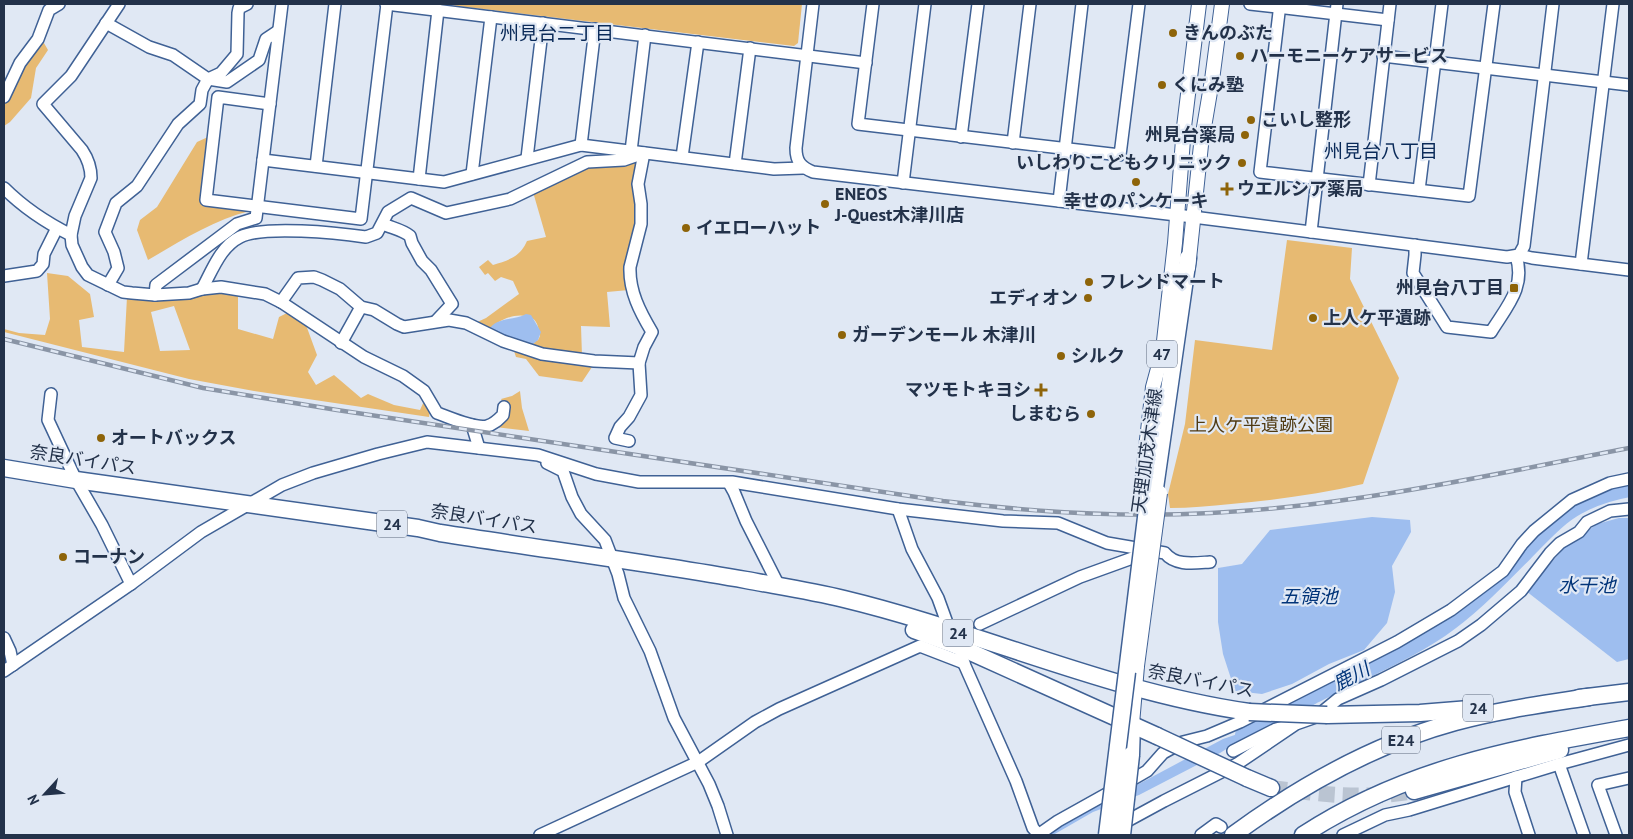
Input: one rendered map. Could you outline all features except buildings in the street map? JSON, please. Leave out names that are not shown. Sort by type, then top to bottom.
[{"type":"highway","points":[[1106,835],[1151,493],[1188,258]]},
{"type":"highway","points":[[1114,835],[1165,366],[1164,350]]},
{"type":"highway","name":"奈良バイパス","points":[[4,468],[246,505],[418,528],[440,533],[665,566],[779,586],[843,599],[949,630],[1119,684],[1214,707],[1250,712],[1327,715],[1429,712],[1629,692]]},
{"type":"highway","name":"奈良バイパス","points":[[779,586],[806,597],[895,622],[955,645],[1271,788]]},
{"type":"highway","name":"E24","points":[[1227,831],[1269,810],[1345,765],[1425,731],[1474,718],[1589,697]]},
{"type":"highway","points":[[1100,835],[1114,716]]},
{"type":"highway","points":[[1122,835],[1131,754],[1132,724]]},
{"type":"highway","points":[[1414,791],[1629,729]]},
{"type":"highway","name":"E24","points":[[1303,835],[1366,800],[1427,774],[1523,747],[1629,729]]},
{"type":"main road","name":"47","points":[[1164,350],[1184,127],[1198,4]]},
{"type":"main road","points":[[1188,258],[1200,145],[1212,80],[1222,4]]},
{"type":"main road","name":"天理加茂木津線","points":[[1114,716],[1151,493]]},
{"type":"main road","name":"天理加茂木津線","points":[[1132,724],[1151,493]]},
{"type":"street","points":[[4,97],[20,63],[38,39],[49,10],[59,4]]},
{"type":"street","points":[[119,4],[71,76],[43,104],[82,150],[87,157],[91,171],[91,178],[75,216],[71,235],[72,245],[82,267],[88,275],[122,292],[155,295],[189,293],[202,289],[221,287],[265,294],[281,302],[364,357],[403,376],[424,391],[437,413],[472,425],[486,427],[503,415],[504,408]]},
{"type":"street","points":[[108,286],[118,268],[114,252],[105,232],[116,202],[137,186],[178,124],[200,104],[202,90],[208,79],[221,72],[237,54],[239,8],[247,4]]},
{"type":"street","points":[[155,295],[156,285],[237,224],[256,218],[282,4]]},
{"type":"street","points":[[316,166],[335,4]]},
{"type":"street","points":[[270,104],[218,97],[206,200],[361,219],[387,4],[866,62]]},
{"type":"street","points":[[803,168],[798,162],[796,148],[813,4]]},
{"type":"street","points":[[873,4],[858,124],[1120,155],[1138,4]]},
{"type":"street","points":[[903,183],[925,4]]},
{"type":"street","points":[[961,137],[978,4]]},
{"type":"street","points":[[1013,143],[1030,4]]},
{"type":"street","points":[[1059,201],[1082,4]]},
{"type":"street","points":[[1250,4],[1336,9],[1388,20]]},
{"type":"street","points":[[1368,184],[1390,4]]},
{"type":"street","points":[[1419,190],[1442,4]]},
{"type":"street","points":[[1280,6],[1260,172],[1469,196],[1494,4]]},
{"type":"street","points":[[1415,245],[1413,273],[1448,327],[1491,332],[1519,286],[1520,269],[1518,256],[1524,246],[1553,4]]},
{"type":"street","points":[[1581,264],[1612,4]]},
{"type":"street","points":[[1311,232],[1336,9]]},
{"type":"street","points":[[419,179],[438,10]]},
{"type":"street","points":[[472,174],[491,17]]},
{"type":"street","points":[[106,23],[149,48],[173,55],[208,79],[227,82],[259,60],[266,39],[278,31]]},
{"type":"street","points":[[527,158],[543,23]]},
{"type":"street","points":[[581,145],[595,29]]},
{"type":"street","points":[[631,151],[645,36]]},
{"type":"street","points":[[682,157],[698,42]]},
{"type":"street","points":[[735,164],[750,48]]},
{"type":"street","points":[[1383,56],[1629,84]]},
{"type":"street","points":[[263,160],[444,182],[527,158],[581,145],[780,169],[803,168],[813,172],[1177,215],[1507,257],[1518,256],[1629,270]]},
{"type":"street","points":[[202,289],[222,252],[241,236],[271,230],[366,237],[377,233],[388,212],[411,198],[446,213],[510,199],[587,162],[624,160],[644,153]]},
{"type":"street","points":[[629,441],[615,438],[640,395],[639,363],[644,347],[652,332],[638,310],[630,274],[630,267],[641,224],[638,184],[644,153]]},
{"type":"street","points":[[4,188],[17,201],[57,228],[71,235]]},
{"type":"street","points":[[383,224],[406,232],[410,236],[422,261],[432,270],[452,304],[436,322]]},
{"type":"street","points":[[4,276],[37,270],[43,264],[44,254],[57,228]]},
{"type":"street","points":[[281,302],[298,278],[314,277],[340,289],[360,307],[374,310],[404,327],[449,320],[466,323],[503,341],[542,354],[594,361],[639,363]]},
{"type":"street","points":[[341,343],[360,307]]},
{"type":"street","points":[[51,394],[48,420],[76,480],[102,525],[131,584]]},
{"type":"street","points":[[472,425],[479,448]]},
{"type":"street","points":[[8,668],[131,584],[201,532],[282,485],[313,473],[417,443],[427,442],[550,457],[596,474],[639,482],[729,483],[898,509],[1003,521],[1058,523],[1107,543],[1165,552],[1170,559],[1188,563],[1210,562]]},
{"type":"street","points":[[528,454],[562,471],[581,514],[605,540],[618,574],[624,598],[650,652],[674,718],[698,762],[718,806],[727,835]]},
{"type":"street","points":[[898,509],[912,549],[938,598],[955,645],[1016,781],[1033,828],[1039,835],[1058,821],[1135,778],[1147,770],[1169,749],[1182,742],[1207,736],[1240,722],[1397,642],[1451,610],[1502,571],[1522,544],[1572,500],[1610,483],[1629,479]]},
{"type":"street","points":[[729,483],[779,586]]},
{"type":"street","points":[[1233,751],[1276,729],[1316,717],[1338,699],[1381,680],[1458,641],[1481,626],[1521,591],[1550,553],[1560,543],[1579,532],[1587,522],[1610,511],[1629,509]]},
{"type":"street","points":[[980,624],[1080,577],[1138,556],[1144,549]]},
{"type":"street","points":[[4,638],[10,652],[8,668]]},
{"type":"street","points":[[540,835],[698,762],[755,722],[779,709],[920,646],[964,663]]},
{"type":"street","points":[[1100,835],[1164,800],[1237,764],[1296,724]]},
{"type":"street","points":[[1343,835],[1385,816],[1629,745]]},
{"type":"street","points":[[1559,764],[1584,835]]},
{"type":"street","points":[[1516,777],[1515,792],[1529,835]]},
{"type":"street","points":[[1616,835],[1598,785],[1629,778]]},
{"type":"street","points":[[1201,835],[1216,824],[1227,831]]},
{"type":"green space","points":[[441,4],[802,4],[798,43],[794,46]]},
{"type":"green space","points":[[41,38],[48,50],[36,68],[31,98],[10,122],[4,126],[4,103],[23,65]]},
{"type":"green space","points":[[208,137],[201,204],[250,211],[210,225],[148,260],[137,230],[140,220],[157,207],[197,142]]},
{"type":"green space","points":[[635,163],[638,167],[637,223],[629,290],[607,292],[610,327],[581,326],[582,356],[525,347],[538,340],[540,336],[536,321],[526,316],[514,316],[502,320],[488,331],[473,324],[486,318],[519,294],[513,281],[501,277],[495,281],[488,273],[485,275],[479,267],[488,260],[493,265],[509,259],[521,251],[527,241],[546,237],[533,192],[591,165]]},
{"type":"green space","name":"上人ケ平遺跡公園","points":[[1287,240],[1352,248],[1350,279],[1399,378],[1363,484],[1280,499],[1170,508],[1168,494],[1185,424],[1195,340],[1272,350]]},
{"type":"green space","points":[[47,273],[68,276],[90,294],[94,317],[79,320],[82,347],[124,352],[127,297],[221,290],[238,291],[238,329],[273,339],[279,317],[291,311],[306,325],[317,355],[308,372],[316,385],[334,375],[361,398],[368,394],[394,405],[420,410],[425,399],[430,409],[429,417],[254,391],[189,379],[4,332],[4,329],[19,333],[45,335],[50,319]],"holes":[[[174,306],[190,350],[160,351],[151,312]]]},
{"type":"green space","points":[[513,348],[594,364],[582,382],[539,376],[526,359],[516,357]]},
{"type":"green space","points":[[520,391],[522,408],[529,431],[495,427],[506,406],[501,399],[512,396]]},
{"type":"water","points":[[526,314],[531,315],[541,332],[538,340],[532,345],[488,331],[491,326],[500,321]]},
{"type":"water","name":"五領池","points":[[1372,517],[1410,520],[1411,532],[1392,566],[1395,592],[1387,623],[1364,650],[1329,664],[1292,684],[1262,694],[1235,691],[1223,654],[1218,622],[1218,568],[1242,564],[1270,530]]},
{"type":"water","name":"水干池","points":[[1619,518],[1629,518],[1629,659],[1617,662],[1526,591],[1565,547],[1597,524]]},
{"type":"water","points":[[1264,725],[1220,753],[1139,795],[1093,812],[1053,835],[1049,835],[1060,826],[1223,739]]},
{"type":"waterway","name":"鹿川","points":[[1243,735],[1313,696],[1426,639],[1474,603],[1550,527],[1564,516],[1591,500],[1629,489]]},
{"type":"tunnel","points":[[1271,788],[1360,796],[1414,791]]},
{"type":"railway","points":[[4,339],[203,388],[337,410],[943,501],[1043,511],[1144,515],[1211,513],[1316,504],[1473,479],[1629,448]]},
{"type":"place","name":"きんのぶた","points":[[1173,33]]},
{"type":"place","name":"ハーモニーケアサービス","points":[[1240,56]]},
{"type":"place","name":"くにみ塾","points":[[1162,85]]},
{"type":"place","name":"こいし整形","points":[[1251,120]]},
{"type":"place","name":"州見台薬局","points":[[1245,135]]},
{"type":"place","name":"いしわりこどもクリニック","points":[[1242,163]]},
{"type":"place","name":"幸せのパンケーキ","points":[[1136,182]]},
{"type":"place","name":"ウエルシア薬局","points":[[1227,189]]},
{"type":"place","name":"ENEOS J-Quest木津川店","points":[[825,204]]},
{"type":"place","name":"イエローハット","points":[[686,228]]},
{"type":"place","name":"フレンドマート","points":[[1089,282]]},
{"type":"place","name":"州見台八丁目","points":[[1514,288]]},
{"type":"place","name":"エディオン","points":[[1088,298]]},
{"type":"place","name":"上人ケ平遺跡","points":[[1313,318]]},
{"type":"place","name":"ガーデンモール 木津川","points":[[842,335]]},
{"type":"place","name":"シルク","points":[[1061,356]]},
{"type":"place","name":"マツモトキヨシ","points":[[1041,390]]},
{"type":"place","name":"しまむら","points":[[1091,414]]},
{"type":"place","name":"オートバックス","points":[[101,438]]},
{"type":"place","name":"コーナン","points":[[63,557]]},
{"type":"district","name":"州見台二丁目","points":[[557,33]]},
{"type":"district","name":"州見台八丁目","points":[[1381,151]]}]
